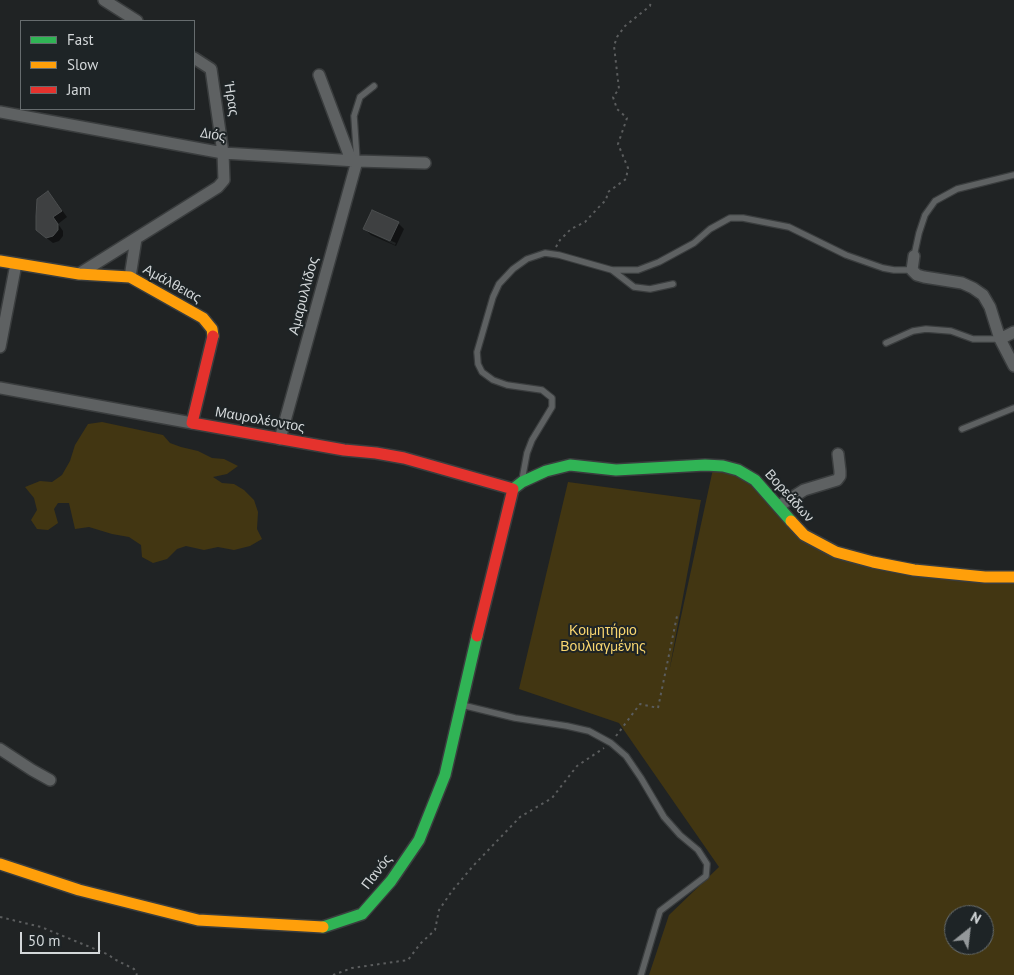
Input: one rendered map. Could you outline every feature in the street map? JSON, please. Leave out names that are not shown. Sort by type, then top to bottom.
[{"type":"street","points":[[104,0],[135,20]]},
{"type":"street","name":"Ήρας","points":[[79,274],[218,187],[224,180],[223,153],[211,70],[195,59]]},
{"type":"street","points":[[319,75],[354,160]]},
{"type":"street","name":"Διός","points":[[0,112],[223,153],[425,163]]},
{"type":"street","name":"Αμαρυλλίδος","points":[[280,439],[354,160]]},
{"type":"street","points":[[130,277],[136,239]]},
{"type":"street","points":[[914,256],[912,270],[921,276],[962,283],[978,291],[990,307],[1000,339],[1014,366]]},
{"type":"street","name":"Αμάλθειας","points":[[0,261],[79,274],[130,277],[204,318],[212,329],[213,338],[192,423]]},
{"type":"street","points":[[0,347],[16,264]]},
{"type":"street","points":[[1000,339],[1014,332]]},
{"type":"street","name":"Μαυρολέοντος","points":[[0,388],[280,439],[404,458],[517,486]]},
{"type":"street","points":[[779,506],[804,490],[837,480],[840,476],[838,454]]},
{"type":"street","name":"Βορεάδων","points":[[517,486],[546,470],[570,465],[616,470],[716,465],[731,468],[750,477],[804,535],[836,552],[914,570],[985,577],[1014,577]]},
{"type":"street","name":"Πανός","points":[[0,864],[79,890],[198,920],[322,927],[362,914],[391,881],[420,840],[445,775],[517,486]]},
{"type":"street","points":[[0,749],[50,780]]},
{"type":"lane","points":[[354,160],[354,116],[360,97],[374,86]]},
{"type":"lane","points":[[914,256],[918,233],[925,215],[935,201],[957,189],[1014,175]]},
{"type":"lane","points":[[517,486],[532,440],[552,407],[552,398],[542,390],[507,385],[493,380],[482,372],[478,364],[477,352],[493,297],[499,284],[513,269],[527,259],[544,253],[612,270],[638,270],[659,262],[694,243],[710,229],[730,218],[764,221],[789,227],[846,255],[883,268],[912,270]]},
{"type":"lane","points":[[612,270],[634,287],[650,289],[673,284]]},
{"type":"lane","points":[[886,343],[910,332],[926,329],[951,331],[973,339],[1000,339]]},
{"type":"lane","points":[[962,429],[1014,408]]},
{"type":"lane","points":[[462,705],[515,718],[589,731],[611,743],[626,756],[664,817],[680,835],[698,850],[708,864],[706,876],[660,910],[641,975]]},
{"type":"path","points":[[552,254],[560,240],[571,229],[585,222],[606,200],[608,192],[626,179],[628,168],[618,144],[627,118],[617,109],[614,97],[619,89],[614,46],[617,37],[625,26],[650,6],[651,0]]},
{"type":"path","points":[[333,975],[352,968],[408,960],[420,944],[435,930],[439,910],[452,891],[520,817],[552,798],[577,766],[611,743],[640,704],[658,708],[677,616]]},
{"type":"path","points":[[0,917],[41,927],[107,954],[134,969],[137,975]]},
{"type":"green space","points":[[102,422],[163,435],[170,443],[198,451],[212,458],[224,459],[238,466],[227,474],[213,477],[222,483],[234,484],[244,490],[254,500],[258,512],[257,529],[262,539],[250,546],[234,550],[218,547],[204,550],[186,546],[177,549],[167,559],[153,563],[142,557],[141,545],[129,537],[89,527],[75,529],[69,503],[58,503],[54,509],[58,523],[48,530],[37,529],[31,520],[37,510],[34,498],[25,487],[40,481],[52,482],[62,475],[70,461],[75,445],[88,424]]},
{"type":"green space","name":"Κοιμητήριο Βουλιαγμένης","points":[[713,469],[749,480],[840,558],[1014,575],[1014,975],[649,975],[669,915],[719,867],[619,723],[519,689],[568,482],[701,500],[669,672]]},
{"type":"building","points":[[48,191],[62,211],[53,217],[58,224],[58,230],[53,236],[46,238],[36,230],[36,216],[37,199]]},
{"type":"building","points":[[372,210],[399,222],[390,241],[363,229]]},
{"type":"traffic: fast","points":[[513,489],[522,482],[546,471],[570,465],[616,470],[705,465],[723,466],[738,470],[755,480],[791,521]]},
{"type":"traffic: fast","points":[[323,927],[362,914],[391,881],[419,840],[445,775],[477,636]]},
{"type":"traffic: slow","points":[[0,261],[79,274],[130,277],[203,318],[212,329],[213,336]]},
{"type":"traffic: slow","points":[[791,521],[804,535],[836,552],[873,562],[914,570],[985,577],[1014,577]]},
{"type":"traffic: slow","points":[[0,864],[79,890],[198,920],[323,927]]},
{"type":"traffic: jam","points":[[213,336],[192,423],[344,450],[404,458],[513,489]]},
{"type":"traffic: jam","points":[[477,636],[513,489]]}]
